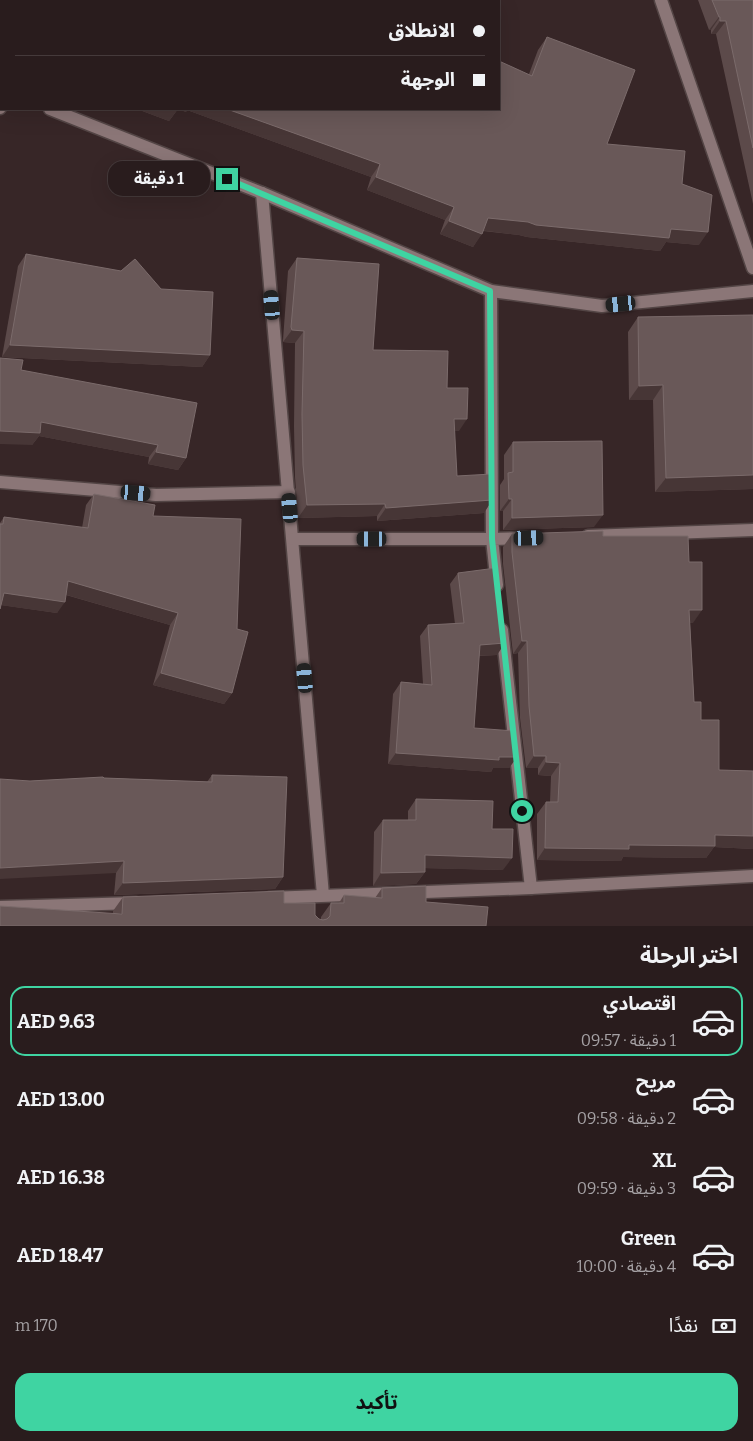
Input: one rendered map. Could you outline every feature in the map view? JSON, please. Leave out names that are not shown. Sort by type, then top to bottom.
[{"type":"street","points":[[661,0],[753,268]]},
{"type":"street","points":[[53,110],[262,193],[490,291],[602,306],[753,291]]},
{"type":"street","points":[[262,193],[293,540],[317,900]]},
{"type":"street","points":[[490,291],[492,539],[498,598]]},
{"type":"street","points":[[0,482],[156,495],[289,492]]},
{"type":"street","points":[[579,536],[753,530]]},
{"type":"street","points":[[293,540],[540,538]]},
{"type":"street","points":[[500,617],[531,888]]},
{"type":"street","points":[[255,899],[317,900],[753,876]]},
{"type":"street","points":[[0,907],[147,902]]},
{"type":"building","points":[[712,0],[753,0],[753,148],[726,21],[720,21]]},
{"type":"building","points":[[547,37],[635,70],[607,144],[685,151],[682,184],[712,195],[708,232],[671,229],[669,238],[536,225],[528,222],[488,218],[482,234],[449,221],[454,207],[376,177],[380,164],[230,110],[500,110],[500,61],[532,76]]},
{"type":"building","points":[[26,254],[121,271],[135,259],[161,289],[213,292],[210,355],[10,345]]},
{"type":"building","points":[[297,258],[379,264],[373,350],[448,351],[447,388],[468,388],[467,419],[454,419],[457,476],[492,474],[492,500],[386,508],[385,504],[307,505],[303,465],[302,414],[304,331],[292,330],[291,327]]},
{"type":"building","points":[[753,315],[753,475],[666,478],[663,385],[639,386],[638,317]]},
{"type":"building","points":[[0,358],[23,360],[21,370],[197,403],[186,458],[156,452],[158,445],[41,422],[40,433],[0,431]]},
{"type":"building","points":[[602,441],[603,515],[512,518],[512,499],[509,499],[508,473],[513,472],[513,442]]},
{"type":"building","points":[[94,494],[155,505],[153,516],[241,519],[237,629],[248,632],[232,693],[161,673],[178,613],[68,581],[65,602],[4,593],[0,609],[0,524],[3,524],[4,517],[88,528]]},
{"type":"building","points":[[603,531],[603,536],[688,536],[689,562],[702,562],[702,610],[689,610],[694,702],[701,702],[701,720],[719,720],[719,770],[753,771],[753,836],[715,835],[715,846],[629,845],[629,849],[545,848],[546,802],[558,802],[560,763],[546,762],[546,756],[534,756],[529,706],[527,641],[522,641],[512,552],[512,534]]},
{"type":"building","points":[[496,568],[505,643],[480,645],[474,728],[514,731],[517,757],[499,757],[499,760],[396,753],[401,682],[432,685],[428,625],[464,623],[458,573]]},
{"type":"building","points":[[212,775],[287,777],[283,877],[123,883],[124,861],[0,868],[0,779],[30,781],[103,777],[212,782]]},
{"type":"building","points":[[416,799],[493,801],[492,829],[513,829],[512,858],[425,855],[425,872],[381,873],[383,820],[416,820]]},
{"type":"building","points":[[426,886],[426,902],[488,907],[486,926],[0,926],[0,906],[122,914],[123,897],[284,891],[284,903],[315,903],[315,915],[323,920],[330,916],[331,903],[344,903],[344,895],[382,898],[382,888]]},
{"type":"route","points":[[227,179],[490,291],[492,539],[522,811]]}]
